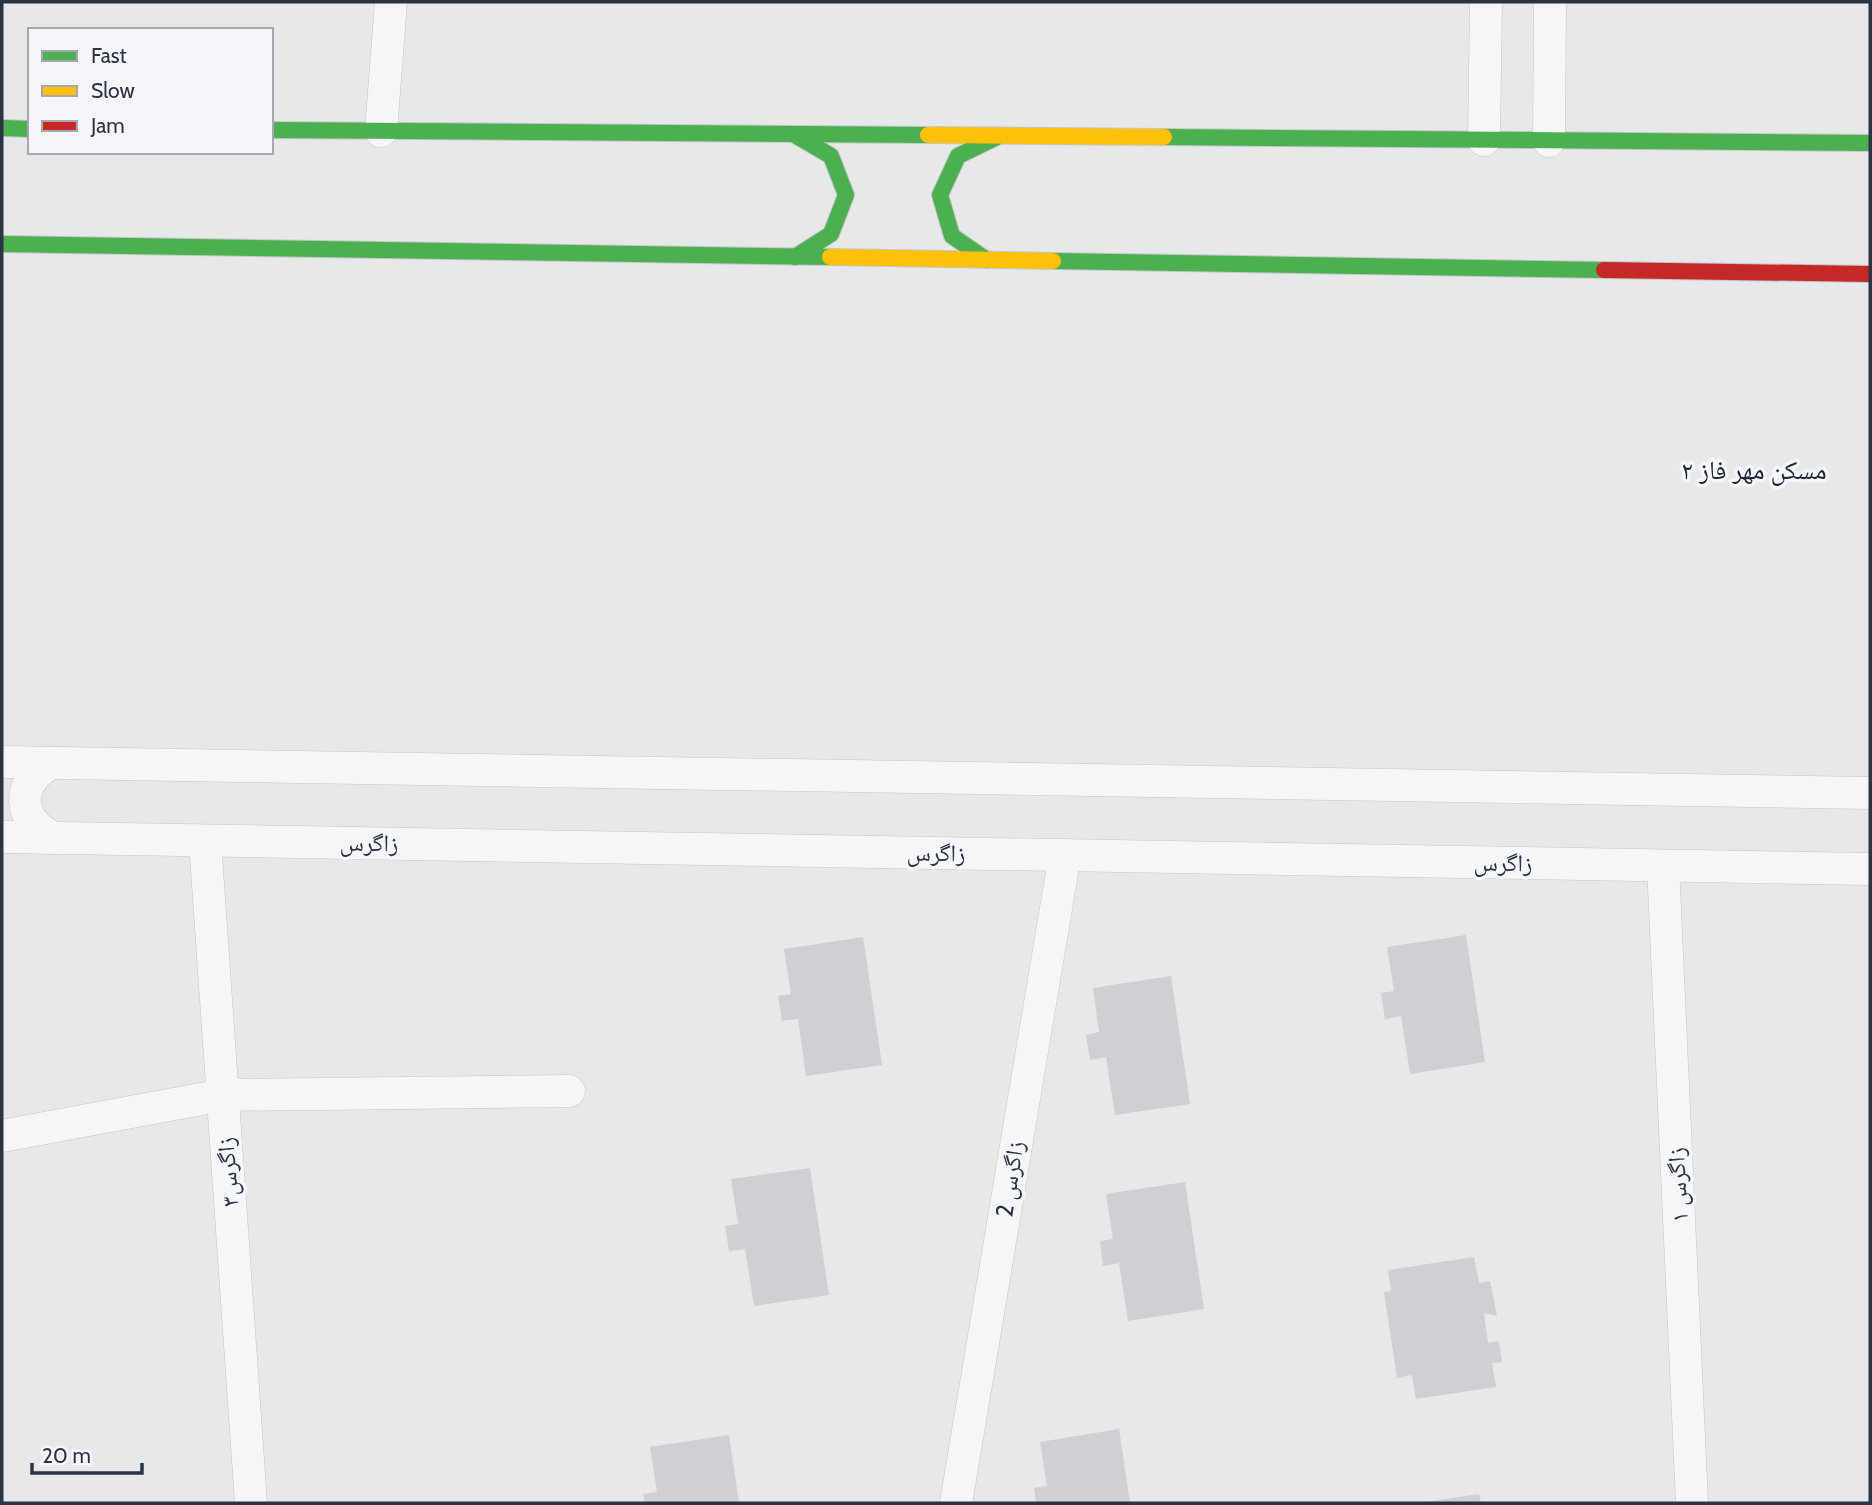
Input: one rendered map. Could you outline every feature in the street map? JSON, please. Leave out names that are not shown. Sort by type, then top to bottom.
[{"type":"street","points":[[381,131],[391,2]]},
{"type":"street","points":[[1485,140],[1486,2]]},
{"type":"street","points":[[1549,141],[1550,2]]},
{"type":"street","points":[[2,128],[28,129]]},
{"type":"street","points":[[273,130],[1870,143]]},
{"type":"street","points":[[795,135],[831,156],[846,195],[831,234],[795,257]]},
{"type":"street","points":[[987,260],[952,236],[940,195],[958,156],[997,136]]},
{"type":"street","points":[[2,244],[1870,274]]},
{"type":"street","points":[[2,762],[1870,793]]},
{"type":"street","points":[[51,762],[40,768],[33,777],[25,798],[33,823],[54,838]]},
{"type":"street","name":"زاگرس","points":[[2,837],[1870,869]]},
{"type":"street","name":"زاگرس۳","points":[[205,841],[251,1503]]},
{"type":"street","name":"زاگرس 2","points":[[956,1503],[1065,855]]},
{"type":"street","name":"زاگرس ۱","points":[[1663,866],[1692,1503]]},
{"type":"street","points":[[2,1136],[223,1096],[569,1091]]},
{"type":"building","points":[[1466,935],[1485,1062],[1410,1074],[1401,1016],[1385,1019],[1381,993],[1394,991],[1387,947]]},
{"type":"building","points":[[863,937],[882,1065],[806,1076],[798,1019],[782,1021],[778,996],[791,994],[784,949]]},
{"type":"building","points":[[1171,976],[1190,1104],[1115,1115],[1106,1057],[1090,1060],[1086,1035],[1099,1032],[1093,988]]},
{"type":"building","points":[[810,1168],[829,1295],[754,1306],[745,1249],[729,1251],[725,1226],[738,1224],[731,1179]]},
{"type":"building","points":[[1185,1182],[1204,1309],[1128,1321],[1119,1263],[1103,1266],[1100,1241],[1113,1239],[1106,1194]]},
{"type":"building","points":[[1474,1257],[1479,1283],[1490,1281],[1497,1316],[1484,1313],[1488,1343],[1499,1341],[1502,1362],[1492,1363],[1496,1387],[1416,1399],[1412,1375],[1397,1378],[1384,1292],[1391,1291],[1388,1270]]},
{"type":"building","points":[[1119,1429],[1130,1503],[1036,1503],[1034,1488],[1047,1486],[1040,1442]]},
{"type":"building","points":[[729,1435],[739,1503],[645,1503],[643,1494],[657,1492],[650,1447]]},
{"type":"building","points":[[1479,1494],[1481,1503],[1426,1503],[1426,1502]]},
{"type":"traffic: fast","points":[[2,128],[28,129]]},
{"type":"traffic: fast","points":[[273,130],[928,135]]},
{"type":"traffic: fast","points":[[795,135],[831,156],[846,195],[831,234],[795,257]]},
{"type":"traffic: fast","points":[[987,260],[952,236],[940,195],[958,156],[997,137]]},
{"type":"traffic: fast","points":[[1164,137],[1870,143]]},
{"type":"traffic: fast","points":[[2,244],[830,257]]},
{"type":"traffic: fast","points":[[1053,261],[1604,270]]},
{"type":"traffic: slow","points":[[928,135],[1164,137]]},
{"type":"traffic: slow","points":[[830,257],[1053,261]]},
{"type":"traffic: jam","points":[[1604,270],[1870,274]]},
{"type":"district","name":"مسکن مهر فاز ۲","points":[[1754,470]]}]
